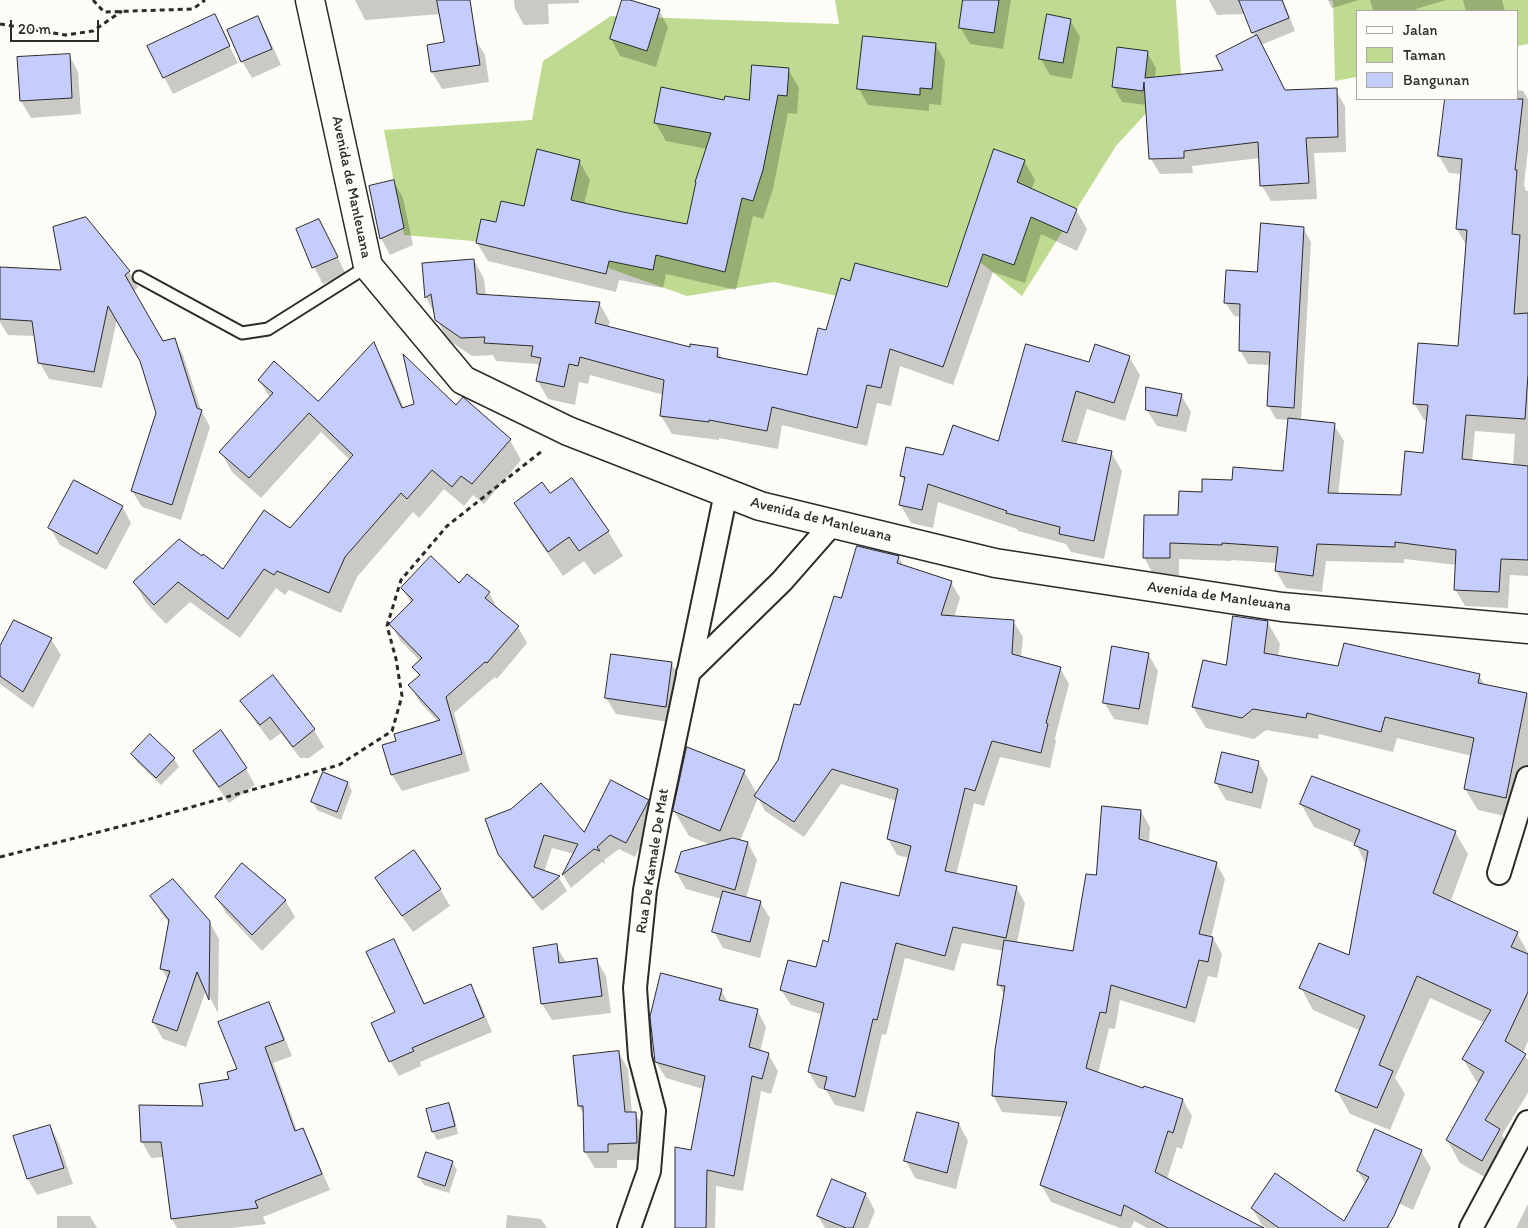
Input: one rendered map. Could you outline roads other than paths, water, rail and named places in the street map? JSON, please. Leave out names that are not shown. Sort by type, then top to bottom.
[{"type":"street","name":"Avenida de Manleuana","points":[[310,0],[368,266],[463,380],[568,431],[760,506],[995,563],[1282,607],[1528,629]]},
{"type":"street","name":"Rua De Kamale De Mat","points":[[629,1228],[649,1171],[654,1111],[640,1057],[635,988],[646,890],[688,673],[726,493]]},
{"type":"street","points":[[688,673],[782,581],[832,524]]},
{"type":"street","points":[[1499,872],[1528,778]]},
{"type":"street","points":[[1471,1228],[1528,1122]]},
{"type":"lane","points":[[139,276],[242,332],[268,329],[368,266]]}]
